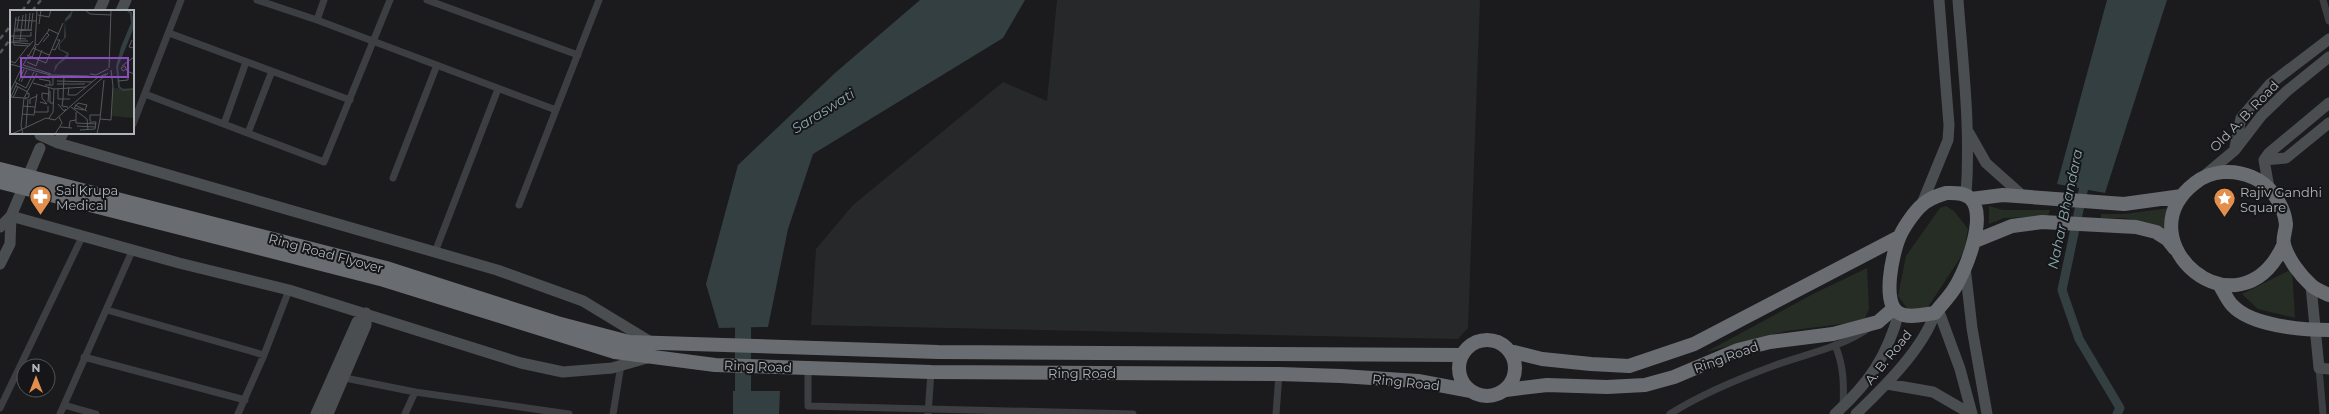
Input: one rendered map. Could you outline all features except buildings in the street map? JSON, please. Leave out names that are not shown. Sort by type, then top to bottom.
[{"type":"highway","name":"Ring Road Flyover","points":[[0,169],[224,233]]},
{"type":"highway","points":[[1975,242],[2012,226],[2042,222],[2136,227],[2156,232],[2167,239],[2180,258],[2191,270],[2204,279],[2219,284],[2236,284],[2257,277],[2266,271],[2277,259],[2284,244],[2286,224],[2281,204],[2269,188],[2254,177],[2235,172],[2216,173],[2199,180],[2182,196],[2175,210],[2172,226],[2174,243],[2180,258]]},
{"type":"highway","name":"Ring Road Flyover","points":[[0,182],[224,233],[385,274],[629,342],[649,341],[694,345]]},
{"type":"highway","points":[[1968,197],[1975,210],[1975,242],[1955,288],[1936,311],[1911,316],[1896,311],[1889,292],[1891,268],[1899,237],[1921,206],[1933,196],[1946,193],[1968,197],[2004,195],[2124,204],[2182,196]]},
{"type":"highway","points":[[1510,351],[1542,359],[1629,366],[1694,344],[1899,237]]},
{"type":"highway","points":[[2284,244],[2291,260],[2311,286],[2327,293]]},
{"type":"highway","name":"Ring Road Flyover","points":[[385,274],[615,352],[647,358],[692,362]]},
{"type":"highway","points":[[2219,284],[2232,306],[2257,320],[2323,330]]},
{"type":"highway","name":"Ring Road","points":[[1506,390],[1547,385],[1607,387],[1645,385],[1674,377],[1738,350],[1764,343],[1832,334],[1878,322],[1896,311]]},
{"type":"highway","points":[[1488,340],[1501,343],[1514,357],[1516,371],[1511,385],[1506,390],[1488,397],[1471,391],[1463,382],[1459,371],[1462,355],[1473,344],[1488,340]]},
{"type":"highway","name":"Ring Road","points":[[694,345],[778,346],[938,352],[1462,355]]},
{"type":"highway","name":"Ring Road","points":[[692,362],[715,365],[931,372],[1279,374],[1418,381],[1471,391]]},
{"type":"street","points":[[99,10],[104,0]]},
{"type":"street","points":[[121,10],[126,0]]},
{"type":"street","points":[[134,122],[181,0]]},
{"type":"street","points":[[257,0],[317,20],[556,110]]},
{"type":"street","points":[[317,20],[324,0]]},
{"type":"street","points":[[145,94],[324,162],[390,0]]},
{"type":"street","points":[[427,0],[578,55]]},
{"type":"street","points":[[519,205],[599,0]]},
{"type":"street","points":[[1921,206],[1948,140],[1949,125],[1938,0]]},
{"type":"street","points":[[1958,0],[1967,129],[1968,197]]},
{"type":"street","points":[[2324,0],[2329,21]]},
{"type":"street","points":[[169,33],[350,100]]},
{"type":"street","points":[[2235,150],[2241,118],[2270,84],[2329,40]]},
{"type":"street","name":"Old A. B. Road","points":[[2199,180],[2235,150],[2262,115],[2287,91],[2329,57]]},
{"type":"street","points":[[224,124],[246,62]]},
{"type":"street","points":[[393,178],[437,65]]},
{"type":"street","points":[[248,133],[272,71]]},
{"type":"street","points":[[435,252],[498,89]]},
{"type":"street","points":[[2269,188],[2264,160],[2269,153],[2329,103]]},
{"type":"street","points":[[2264,160],[2286,158],[2329,123]]},
{"type":"street","points":[[1967,129],[1986,163],[2023,196]]},
{"type":"street","points":[[0,264],[10,244],[11,216],[40,148],[40,134],[60,138],[497,270],[583,301],[649,341],[647,358],[612,368],[563,372],[520,363],[366,313],[289,290],[133,250],[11,216]]},
{"type":"street","points":[[40,148],[60,138]]},
{"type":"street","points":[[0,227],[11,216]]},
{"type":"street","points":[[0,408],[83,235]]},
{"type":"street","points":[[60,414],[84,357],[133,250]]},
{"type":"street","points":[[1965,267],[1972,328],[1987,414]]},
{"type":"street","points":[[2311,286],[2323,330],[2323,414]]},
{"type":"street","points":[[238,414],[264,355],[289,290]]},
{"type":"street","points":[[106,310],[264,355]]},
{"type":"street","name":"A. B. Road","points":[[1839,410],[1867,381],[1882,359],[1890,342],[1896,311]]},
{"type":"street","points":[[1936,311],[1958,362],[1972,414]]},
{"type":"street","name":"A. B. Road","points":[[1856,414],[1887,384],[1907,360],[1932,322],[1936,311]]},
{"type":"street","points":[[328,414],[345,378],[366,324],[366,313]]},
{"type":"street","points":[[316,414],[357,322],[366,313]]},
{"type":"street","points":[[1670,414],[1685,404],[1772,366],[1854,339],[1878,322]]},
{"type":"street","points":[[1835,346],[1841,359],[1843,374],[1839,410]]},
{"type":"street","points":[[84,357],[245,400]]},
{"type":"street","points":[[613,414],[621,365]]},
{"type":"street","points":[[808,368],[808,406],[928,411],[1133,414]]},
{"type":"street","points":[[928,411],[931,372]]},
{"type":"street","points":[[1276,414],[1279,374]]},
{"type":"street","points":[[345,378],[415,392],[569,414]]},
{"type":"street","points":[[1887,384],[1933,392],[1972,414]]},
{"type":"street","points":[[405,414],[415,392]]},
{"type":"street","points":[[64,405],[96,414]]},
{"type":"shaded area","points":[[1057,0],[1480,0],[1468,328],[1458,339],[811,325],[816,249],[853,205],[1003,82],[1047,101]]},
{"type":"shaded area","points":[[1946,206],[1954,211],[1968,229],[1964,252],[1928,307],[1909,311],[1898,296],[1906,256],[1940,208]]},
{"type":"shaded area","points":[[1989,206],[2003,210],[2050,210],[2048,216],[2004,218],[1989,224]]},
{"type":"shaded area","points":[[2169,208],[2165,228],[2125,218],[2101,218],[2101,214],[2125,214]]},
{"type":"shaded area","points":[[1867,268],[1869,309],[1864,321],[1787,331],[1706,352],[1813,294]]},
{"type":"shaded area","points":[[2292,269],[2295,318],[2258,309],[2242,294]]},
{"type":"water","points":[[920,0],[1025,0],[1003,38],[813,154],[788,229],[768,327],[719,328],[706,284],[738,165],[835,73]]},
{"type":"water","points":[[2107,0],[2167,0],[2105,193],[2057,184]]},
{"type":"water","points":[[733,391],[780,391],[779,414],[733,414]]},
{"type":"waterway","name":"Nahar Bhandara","points":[[2086,177],[2062,290],[2079,339],[2120,408],[2117,414]]},
{"type":"waterway","name":"Saraswati","points":[[743,306],[743,414]]},
{"type":"railway","points":[[23,10],[30,0]]},
{"type":"railway","points":[[33,10],[41,0]]},
{"type":"railway","points":[[0,39],[10,26]]},
{"type":"railway","points":[[0,53],[10,39]]},
{"type":"place","name":"Sai Krupa Medical","points":[[40,216]]},
{"type":"place","name":"Rajiv Gandhi Square","points":[[2225,218]]}]
